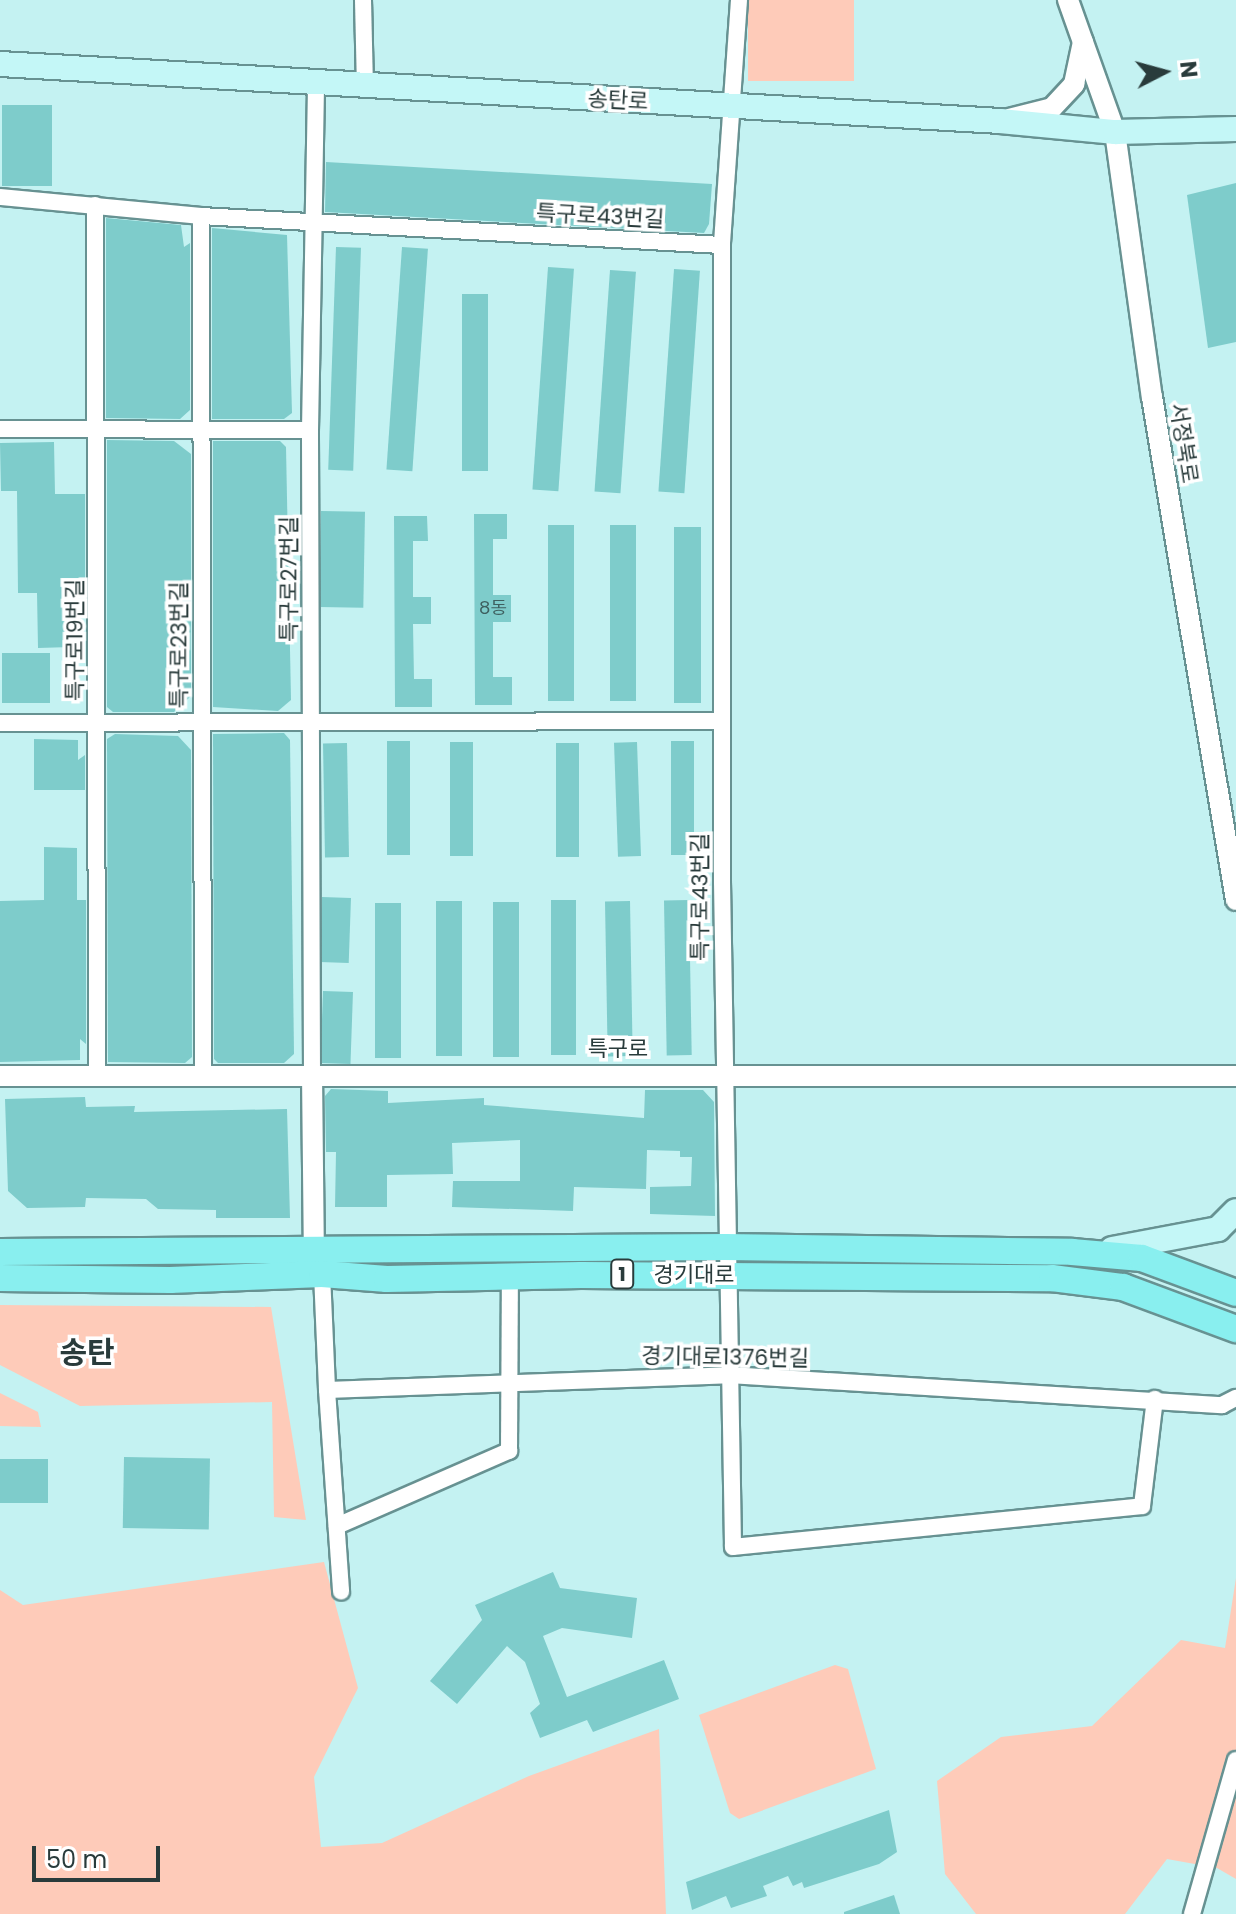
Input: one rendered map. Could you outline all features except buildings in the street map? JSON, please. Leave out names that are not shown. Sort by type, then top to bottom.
[{"type":"main road","name":"송탄로","points":[[0,64],[1000,121],[1115,132],[1236,129]]},
{"type":"main road","points":[[1101,1254],[1218,1229],[1236,1211]]},
{"type":"main road","name":"경기대로","points":[[0,1252],[318,1262],[725,1247],[1101,1254],[1142,1258],[1236,1293]]},
{"type":"main road","name":"경기대로","points":[[0,1278],[170,1280],[318,1262],[387,1279],[731,1274],[1052,1278],[1123,1287],[1236,1329]]},
{"type":"street","points":[[363,0],[365,86]]},
{"type":"street","points":[[722,245],[739,0]]},
{"type":"street","name":"서정북로","points":[[1068,0],[1115,132],[1152,397],[1236,900]]},
{"type":"street","points":[[1000,121],[1052,108],[1074,84],[1083,42]]},
{"type":"street","name":"특구로27번길","points":[[312,1073],[310,430],[311,222],[316,83]]},
{"type":"street","name":"특구로43번길","points":[[0,197],[201,216],[722,245],[725,1247],[731,1274],[729,1375],[733,1547],[1142,1506],[1155,1399]]},
{"type":"street","name":"특구로19번길","points":[[95,205],[97,1075]]},
{"type":"street","name":"특구로23번길","points":[[201,216],[203,1075]]},
{"type":"street","points":[[0,429],[310,430]]},
{"type":"street","points":[[0,723],[201,720],[722,721]]},
{"type":"street","points":[[312,1073],[318,1262],[341,1592]]},
{"type":"street","name":"특구로","points":[[0,1076],[724,1073],[1236,1076]]},
{"type":"street","points":[[337,1526],[509,1451],[510,1276]]},
{"type":"street","name":"경기대로1376번길","points":[[327,1390],[729,1375],[1222,1405],[1236,1398]]},
{"type":"street","points":[[1192,1914],[1236,1760]]},
{"type":"shaded area","points":[[748,0],[854,0],[854,81],[748,81]]},
{"type":"shaded area","points":[[0,1305],[271,1307],[306,1520],[274,1517],[272,1402],[80,1406],[0,1365]]},
{"type":"shaded area","points":[[0,1393],[38,1412],[41,1427],[0,1426]]},
{"type":"shaded area","points":[[324,1562],[358,1688],[314,1777],[321,1847],[382,1843],[529,1776],[659,1729],[666,1914],[0,1914],[0,1590],[23,1605]]},
{"type":"shaded area","points":[[1236,1578],[1236,1879],[1217,1868],[1167,1859],[1125,1914],[976,1914],[945,1874],[937,1781],[1001,1737],[1092,1726],[1181,1640],[1225,1648]]},
{"type":"shaded area","points":[[835,1665],[848,1669],[876,1769],[739,1819],[730,1813],[699,1715]]},
{"type":"district","name":"송탄","points":[[87,1353]]}]
